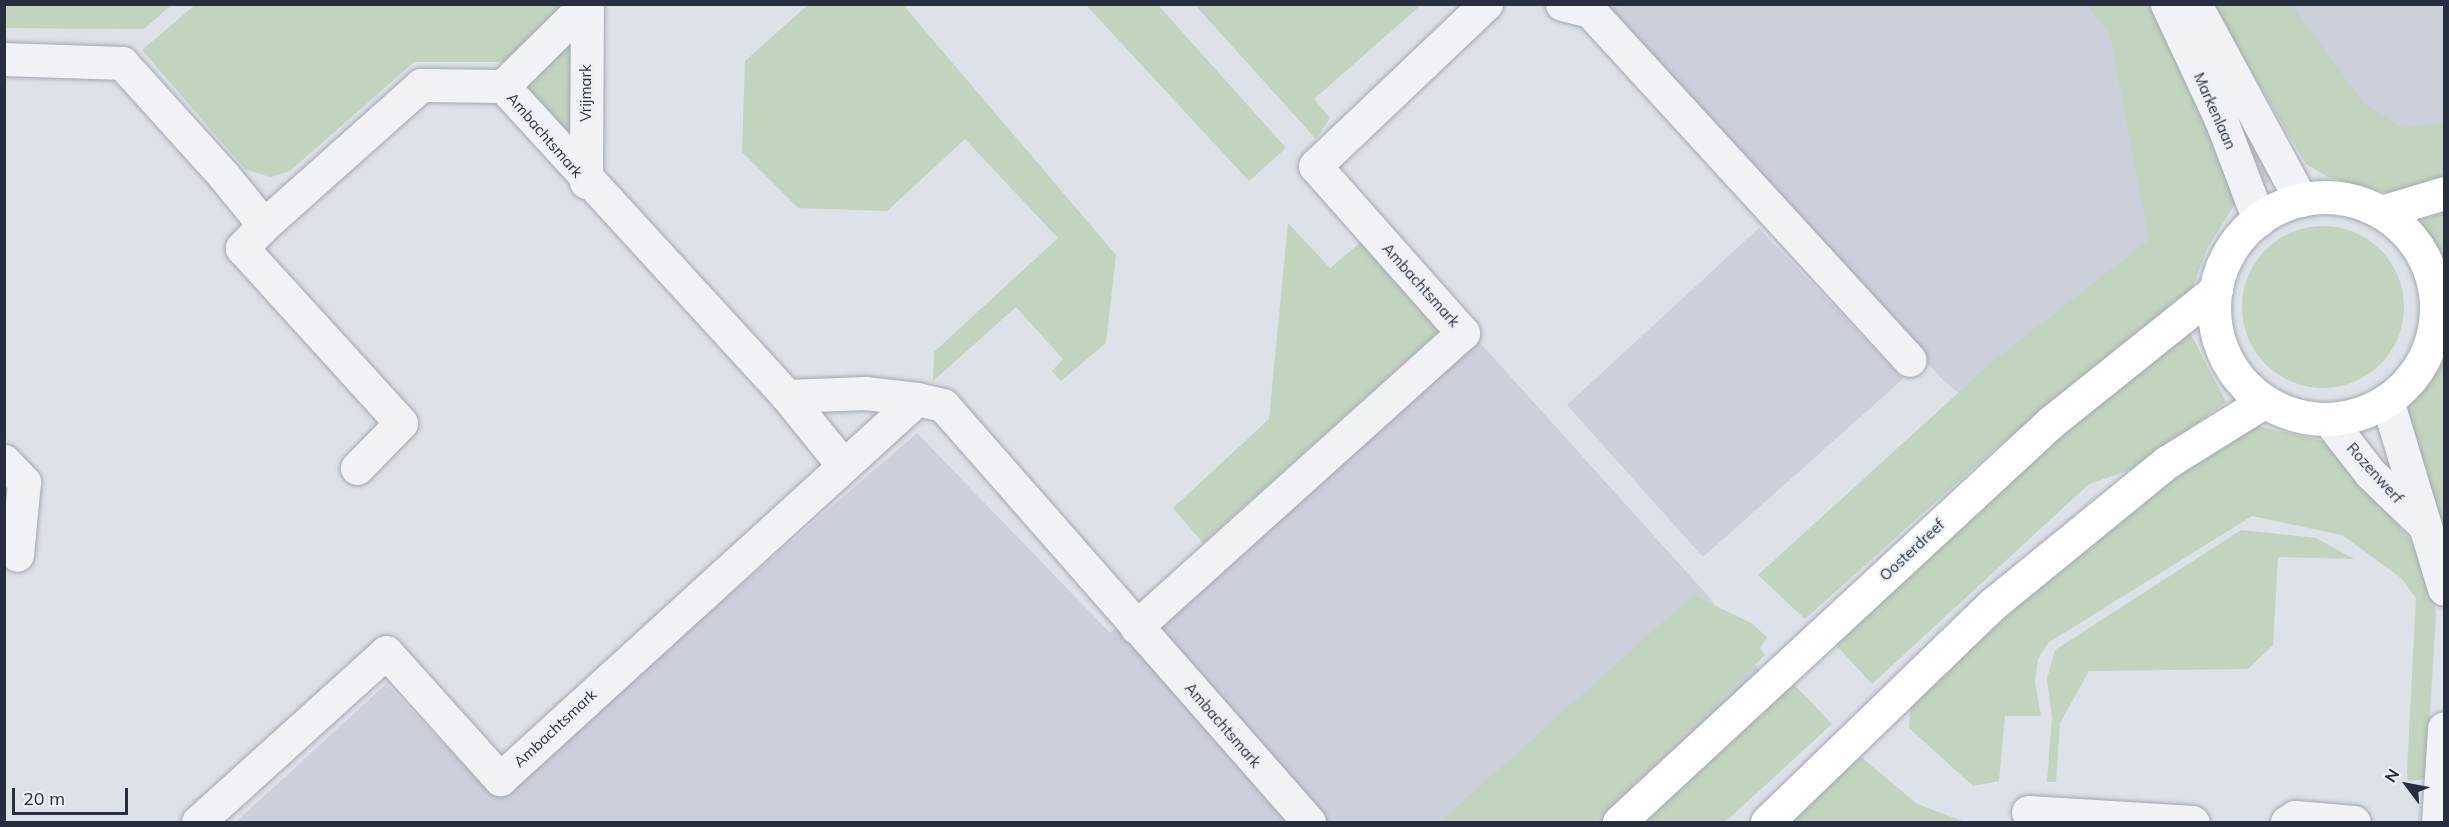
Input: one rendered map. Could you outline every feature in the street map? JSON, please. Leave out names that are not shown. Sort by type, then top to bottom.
[{"type":"main road","points":[[2381,212],[2445,194]]},
{"type":"main road","points":[[2342,199],[2381,212],[2416,244],[2428,265],[2439,332],[2416,372],[2387,400],[2349,417],[2328,419],[2295,415],[2265,401],[2224,353],[2217,333],[2216,290],[2227,258],[2259,220],[2301,200],[2342,199]]},
{"type":"main road","name":"Oosterdreef","points":[[1619,822],[1782,668],[1822,634],[2051,422],[2216,290]]},
{"type":"main road","points":[[1767,822],[1889,699],[1994,603],[2166,462],[2265,401]]},
{"type":"street","name":"Vrijmark","points":[[503,86],[587,4]]},
{"type":"street","name":"Vrijmark","points":[[586,182],[587,4]]},
{"type":"street","name":"Ambachtsmark","points":[[1136,627],[1463,333],[1315,166],[1486,4]]},
{"type":"street","points":[[1562,4],[1590,11],[1910,360]]},
{"type":"street","name":"Markenlaan","points":[[2167,4],[2221,120],[2259,220]]},
{"type":"street","name":"Markenlaan","points":[[2195,4],[2301,200]]},
{"type":"street","points":[[4,58],[122,63],[264,225]]},
{"type":"street","name":"Ambachtsmark","points":[[357,468],[400,423],[242,248],[264,225],[421,86],[503,86],[586,182],[787,396],[842,464]]},
{"type":"street","name":"Ambachtsmark","points":[[787,396],[865,393],[917,399],[943,405],[1309,822]]},
{"type":"street","name":"Ambachtsmark","points":[[198,822],[386,652],[500,778],[842,464],[917,399]]},
{"type":"street","name":"Rozenwerf","points":[[2387,400],[2445,589]]},
{"type":"street","name":"Rozenwerf","points":[[2328,419],[2370,473],[2424,525]]},
{"type":"street","points":[[4,461],[24,482],[17,555]]},
{"type":"street","points":[[2438,822],[2445,728]]},
{"type":"street","points":[[2028,812],[2193,822]]},
{"type":"street","points":[[2287,822],[2295,817],[2354,822]]},
{"type":"shaded area","points":[[1580,5],[2167,5],[2273,180],[2196,220],[1988,418],[1942,379],[1606,16]]},
{"type":"shaded area","points":[[2233,5],[2444,5],[2444,139],[2323,146]]},
{"type":"shaded area","points":[[1759,228],[1903,379],[1703,557],[1567,405]]},
{"type":"shaded area","points":[[1473,335],[1709,597],[1793,720],[1686,822],[236,822],[386,684],[495,797],[917,433],[1110,633]]},
{"type":"green space","points":[[5,4],[171,5],[144,29],[5,28]]},
{"type":"green space","points":[[809,4],[904,6],[1116,255],[1106,343],[1061,381],[1052,371],[1063,359],[1016,307],[933,381],[934,352],[1058,238],[965,139],[887,211],[798,208],[742,152],[745,61]]},
{"type":"green space","points":[[195,5],[565,5],[505,62],[414,62],[290,171],[270,177],[245,169],[142,50]]},
{"type":"green space","points":[[1086,5],[1158,5],[1286,148],[1249,181]]},
{"type":"green space","points":[[1195,5],[1421,5],[1314,99],[1330,118],[1316,139]]},
{"type":"green space","points":[[2087,5],[2151,5],[2238,180],[2235,204],[2207,249],[2193,287],[1989,454],[1805,619],[1758,575],[1991,363],[2149,240],[2110,34]]},
{"type":"green space","points":[[2212,5],[2292,5],[2364,104],[2404,128],[2444,123],[2444,184],[2389,193],[2328,177],[2306,164]]},
{"type":"green space","points":[[576,37],[569,140],[523,88]]},
{"type":"green space","points":[[2444,213],[2444,271],[2420,220]]},
{"type":"green space","points":[[1288,223],[1330,268],[1366,238],[1445,326],[1203,543],[1173,508],[1269,419]]},
{"type":"green space","points":[[2323,226],[2339,227],[2354,232],[2380,250],[2398,276],[2403,291],[2403,323],[2398,338],[2380,364],[2354,382],[2339,387],[2323,388],[2307,387],[2292,382],[2266,364],[2248,338],[2243,323],[2242,307],[2243,291],[2248,276],[2266,250],[2292,232],[2307,227]]},
{"type":"green space","points":[[2186,325],[2226,402],[2138,467],[2089,484],[1872,684],[1836,645],[2097,392]]},
{"type":"green space","points":[[2444,340],[2444,539],[2417,440],[2400,417],[2402,400],[2431,368]]},
{"type":"green space","points":[[2256,426],[2329,442],[2430,564],[2436,614],[2426,779],[2408,781],[2407,772],[2416,598],[2401,578],[2342,535],[2252,516],[2048,643],[2038,659],[2035,682],[2041,716],[2005,716],[1999,781],[1973,786],[1909,728],[1911,704],[2031,594],[2168,476]]},
{"type":"green space","points":[[2241,530],[2316,538],[2354,559],[2278,557],[2273,645],[2248,669],[2089,671],[2060,723],[2056,782],[2047,782],[2052,718],[2047,679],[2055,650]]},
{"type":"green space","points":[[1693,595],[1751,623],[1767,637],[1760,648],[1765,655],[1609,809],[1592,822],[1440,822]]},
{"type":"green space","points":[[1792,682],[1832,724],[1725,822],[1643,822]]},
{"type":"green space","points":[[1861,757],[1917,804],[1965,822],[1790,822]]}]
